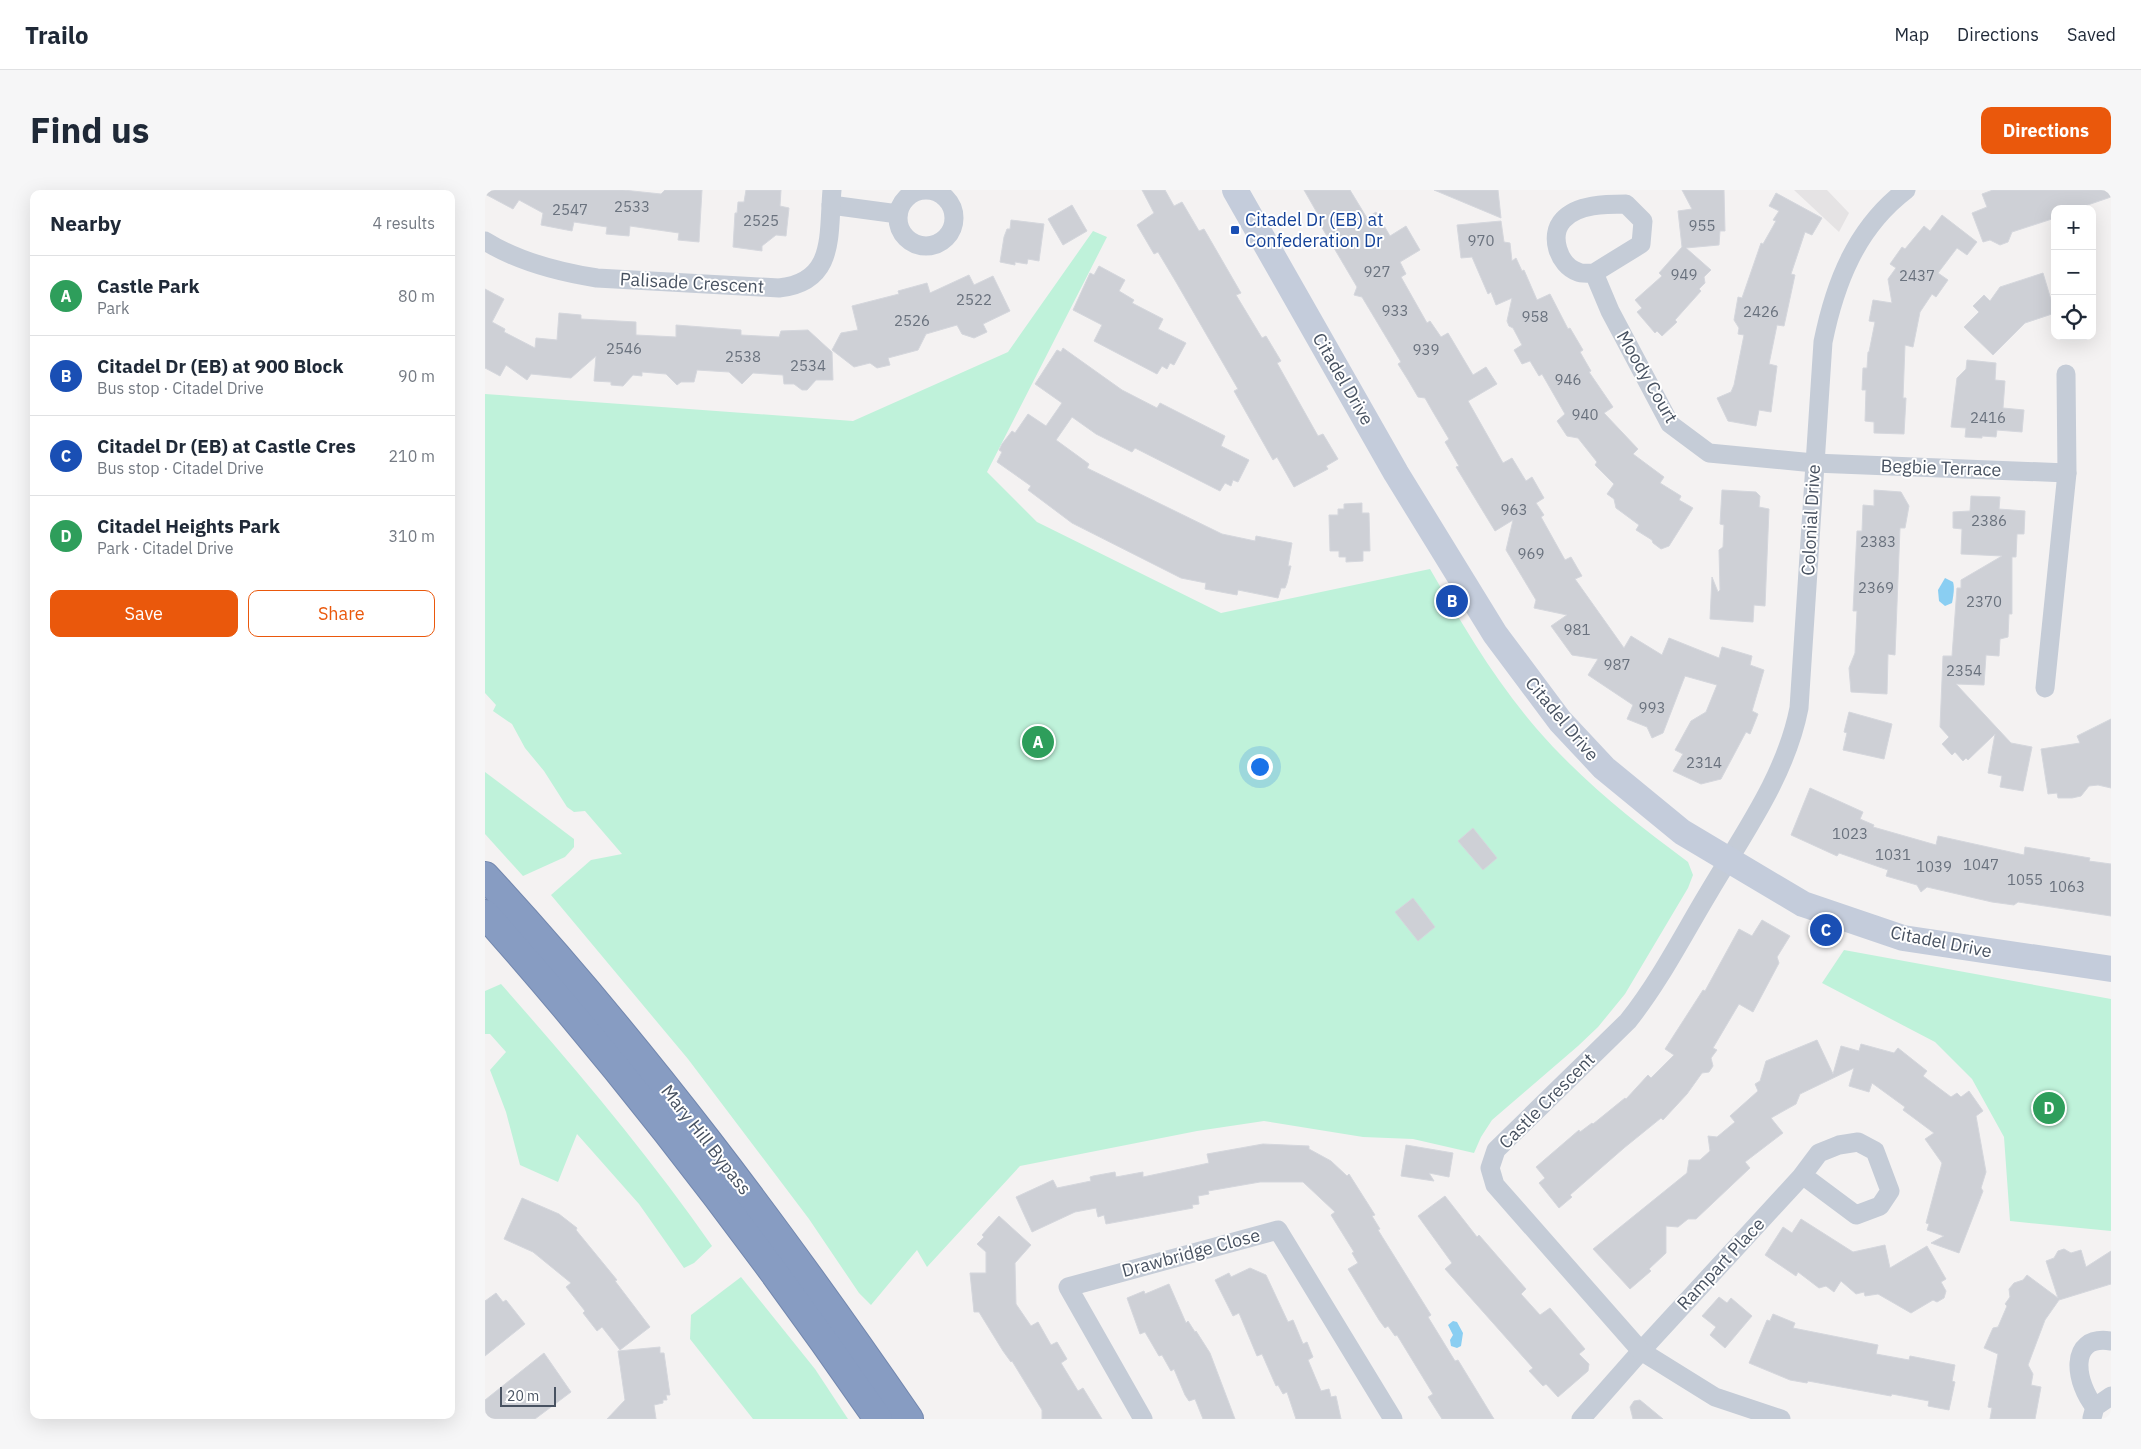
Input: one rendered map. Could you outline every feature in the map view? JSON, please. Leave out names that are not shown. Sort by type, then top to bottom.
[{"type":"highway","name":"Mary Hill Bypass","points":[[485,876],[604,1012],[718,1154],[848,1330],[909,1419]]},
{"type":"highway","name":"Mary Hill Bypass","points":[[485,914],[584,1028],[701,1174],[766,1260],[878,1419]]},
{"type":"street","name":"Citadel Drive","points":[[1235,190],[1396,473],[1495,634],[1560,721],[1604,768],[1682,832],[1803,904],[1903,938],[2111,970]]},
{"type":"street","name":"Colonial Drive","points":[[1730,859],[1776,777],[1795,728],[1805,635],[1814,464],[1823,342],[1833,300],[1842,273],[1855,246],[1870,225],[1905,190]]},
{"type":"street","points":[[832,198],[898,214]]},
{"type":"street","name":"Palisade Crescent","points":[[485,241],[528,262],[567,274],[597,278],[779,288],[792,286],[810,278],[821,266],[825,256],[832,198]]},
{"type":"street","points":[[1603,204],[1626,204],[1643,221],[1641,244],[1594,273],[1577,272],[1566,263],[1557,250],[1555,235],[1562,220],[1575,212],[1603,204]]},
{"type":"street","name":"Moody Court","points":[[1594,273],[1610,311],[1670,424],[1709,453],[1814,464]]},
{"type":"street","points":[[2045,688],[2067,473],[2066,374]]},
{"type":"street","name":"Begbie Terrace","points":[[1814,464],[2067,473]]},
{"type":"street","name":"Castle Crescent","points":[[1730,859],[1647,998],[1628,1021],[1496,1150],[1490,1168],[1495,1185],[1641,1351],[1715,1397],[1781,1419]]},
{"type":"street","name":"Rampart Place","points":[[1641,1351],[1801,1177],[1819,1153],[1839,1145],[1858,1142],[1875,1151],[1890,1191],[1880,1206],[1856,1215],[1805,1177],[1801,1177]]},
{"type":"street","name":"Drawbridge Close","points":[[1143,1419],[1068,1287],[1278,1230],[1393,1419]]},
{"type":"street","points":[[2111,1341],[2095,1342],[2086,1348],[2077,1363],[2078,1376],[2094,1413],[2111,1396]]},
{"type":"street","points":[[1581,1419],[1641,1351]]},
{"type":"shaded area","points":[[1794,190],[1827,190],[1849,213],[1839,232]]},
{"type":"green space","points":[[1093,231],[1107,237],[987,472],[1037,522],[1221,613],[1430,569],[1492,671],[1536,728],[1571,765],[1608,799],[1688,862],[1693,875],[1688,888],[1625,994],[1598,1027],[1578,1046],[1492,1120],[1481,1137],[1474,1153],[1413,1139],[1363,1137],[1264,1121],[1197,1131],[1020,1166],[927,1267],[917,1250],[871,1305],[859,1293],[809,1219],[688,1059],[551,895],[591,860],[622,854],[585,811],[574,812],[567,807],[544,771],[525,748],[512,724],[493,711],[496,705],[485,693],[485,394],[853,421],[1008,352]]},
{"type":"green space","points":[[485,772],[574,839],[574,847],[565,857],[523,876],[485,834]]},
{"type":"green space","points":[[1844,950],[2111,999],[2111,1231],[2010,1221],[2004,1137],[1972,1079],[1935,1042],[1822,983]]},
{"type":"green space","points":[[501,984],[610,1112],[712,1246],[694,1263],[684,1268],[639,1204],[577,1134],[558,1182],[520,1165],[506,1112],[490,1070],[506,1052],[490,1034],[485,1034],[485,991]]},
{"type":"green space","points":[[741,1277],[815,1369],[848,1419],[753,1419],[690,1339],[691,1315]]},
{"type":"water","points":[[1945,578],[1953,582],[1954,592],[1952,603],[1945,606],[1939,601],[1938,590]]},
{"type":"water","points":[[1453,1321],[1457,1322],[1463,1333],[1461,1346],[1457,1348],[1451,1346],[1450,1340],[1453,1335],[1448,1325]]},
{"type":"building","points":[[485,190],[623,190],[661,194],[665,190],[702,190],[699,242],[678,240],[679,233],[630,226],[629,236],[606,234],[607,227],[574,222],[572,231],[541,225],[543,213],[519,200],[513,209],[485,194]]},
{"type":"building","points":[[746,190],[781,190],[780,206],[789,208],[786,236],[776,235],[762,246],[762,251],[733,247],[735,213],[737,213],[738,202],[744,202]]},
{"type":"building","points":[[1142,190],[1165,190],[1174,206],[1182,202],[1199,231],[1204,229],[1241,293],[1236,295],[1262,338],[1266,336],[1281,361],[1277,363],[1318,436],[1323,434],[1338,459],[1326,466],[1328,469],[1294,487],[1277,457],[1273,460],[1234,391],[1238,389],[1158,252],[1154,254],[1137,225],[1154,213]]},
{"type":"building","points":[[1304,190],[1350,190],[1367,218],[1376,212],[1390,236],[1406,226],[1420,250],[1400,262],[1406,274],[1401,277],[1427,323],[1430,321],[1441,337],[1448,333],[1473,375],[1486,367],[1497,384],[1468,401],[1503,463],[1512,458],[1526,481],[1532,477],[1544,498],[1536,503],[1544,515],[1541,517],[1565,560],[1571,557],[1582,576],[1575,579],[1624,648],[1631,636],[1662,655],[1669,638],[1719,658],[1722,647],[1752,656],[1750,665],[1764,670],[1752,711],[1758,714],[1750,734],[1746,732],[1721,779],[1701,784],[1673,771],[1683,754],[1675,750],[1691,721],[1706,712],[1717,685],[1685,676],[1663,733],[1652,738],[1647,727],[1627,719],[1633,705],[1588,675],[1598,659],[1572,655],[1551,626],[1567,615],[1534,608],[1536,600],[1506,550],[1513,520],[1495,531],[1456,467],[1459,466],[1445,442],[1449,439],[1425,398],[1418,397],[1398,364],[1401,362],[1362,297],[1354,295],[1357,287],[1321,226],[1324,225]]},
{"type":"building","points":[[1434,190],[1498,190],[1501,218]]},
{"type":"building","points":[[1682,190],[1724,190],[1725,231],[1720,231],[1719,245],[1686,248],[1711,270],[1704,277],[1705,283],[1699,289],[1701,291],[1675,320],[1677,322],[1662,336],[1657,331],[1655,333],[1637,312],[1642,308],[1635,300],[1662,276],[1659,273],[1682,247],[1678,211],[1692,209]]},
{"type":"building","points":[[1993,190],[2111,190],[2111,197],[2088,205],[2051,205],[2051,219],[2012,232],[2008,242],[2000,245],[1990,240],[1983,242],[1972,213],[1987,207],[1982,194]]},
{"type":"building","points":[[1776,193],[1822,218],[1812,235],[1805,232],[1791,274],[1795,275],[1784,326],[1777,325],[1769,364],[1777,366],[1771,412],[1759,410],[1756,426],[1728,421],[1717,398],[1731,392],[1734,385],[1744,335],[1738,334],[1739,328],[1734,320],[1738,297],[1742,298],[1761,243],[1763,244],[1776,221],[1773,220],[1779,211],[1769,206]]},
{"type":"building","points":[[1072,205],[1087,231],[1063,245],[1048,219]]},
{"type":"building","points":[[1942,215],[1977,242],[1967,255],[1957,248],[1938,273],[1948,280],[1936,297],[1932,294],[1920,312],[1913,347],[1905,345],[1903,398],[1906,398],[1904,434],[1874,433],[1874,422],[1865,421],[1866,390],[1862,390],[1863,368],[1867,368],[1868,352],[1875,322],[1869,321],[1873,300],[1892,303],[1888,279],[1896,268],[1890,264],[1902,247],[1905,249],[1924,226],[1930,231]]},
{"type":"building","points":[[1011,220],[1044,224],[1039,261],[1028,259],[1027,264],[1015,262],[1015,265],[1000,262],[1004,237],[1007,229],[1010,229]]},
{"type":"building","points":[[1501,221],[1504,242],[1510,243],[1512,261],[1516,258],[1522,271],[1524,270],[1537,300],[1550,294],[1568,329],[1570,328],[1583,350],[1580,352],[1591,371],[1589,372],[1613,407],[1604,413],[1638,449],[1633,454],[1664,477],[1660,483],[1681,496],[1679,500],[1693,508],[1669,546],[1661,549],[1652,540],[1636,530],[1639,525],[1616,508],[1614,499],[1607,494],[1614,484],[1595,465],[1597,462],[1578,438],[1567,436],[1557,421],[1565,414],[1542,374],[1539,376],[1530,361],[1522,364],[1514,350],[1522,345],[1507,321],[1512,298],[1496,305],[1491,292],[1488,294],[1472,257],[1461,258],[1457,225]]},
{"type":"building","points":[[1099,266],[1125,280],[1119,291],[1134,300],[1132,303],[1163,319],[1158,329],[1186,343],[1174,365],[1170,363],[1167,369],[1162,366],[1157,374],[1094,341],[1102,325],[1073,310],[1090,273],[1094,275]]},
{"type":"building","points":[[2043,273],[2051,300],[2051,314],[2025,323],[1993,355],[1964,327],[1979,312],[1973,306],[1984,295],[1990,301],[2000,287]]},
{"type":"building","points":[[969,275],[974,285],[993,276],[1010,311],[983,324],[987,332],[974,338],[962,334],[957,325],[926,334],[918,350],[888,358],[890,365],[877,368],[870,363],[854,367],[832,350],[841,333],[858,330],[852,306],[899,294],[898,291],[927,283],[930,293]]},
{"type":"building","points":[[485,289],[504,299],[492,322],[505,329],[504,332],[535,348],[536,338],[557,340],[559,313],[581,315],[581,319],[636,322],[636,335],[676,337],[676,325],[741,330],[741,335],[779,337],[781,331],[808,330],[832,352],[833,380],[816,380],[807,390],[802,390],[794,384],[784,384],[783,375],[753,373],[742,384],[729,372],[697,370],[694,382],[681,382],[677,385],[666,374],[642,372],[642,376],[633,375],[623,386],[611,385],[611,382],[594,381],[596,356],[571,378],[531,374],[527,380],[506,365],[500,376],[485,368]]},
{"type":"building","points":[[1063,348],[1122,390],[1157,408],[1160,403],[1225,436],[1221,446],[1249,460],[1238,482],[1233,480],[1231,486],[1225,483],[1220,491],[1135,448],[1132,452],[1096,434],[1072,417],[1056,440],[1089,464],[1087,468],[1222,534],[1255,541],[1256,536],[1292,543],[1288,566],[1291,566],[1287,583],[1285,588],[1281,588],[1278,598],[1238,590],[1237,595],[1205,589],[1206,583],[1181,578],[1072,523],[1028,490],[1031,486],[997,462],[1002,452],[999,450],[1002,444],[1012,431],[1015,433],[1028,414],[1046,426],[1062,403],[1035,384],[1057,350],[1061,352]]},
{"type":"building","points":[[1967,360],[1996,363],[1995,380],[2005,381],[2003,408],[2024,410],[2022,432],[1997,430],[1996,437],[1965,437],[1966,428],[1951,427],[1957,378],[1966,369]]},
{"type":"building","points":[[1722,490],[1756,492],[1760,496],[1759,507],[1769,509],[1765,606],[1754,605],[1753,622],[1710,619],[1712,577],[1718,592],[1720,590],[1719,550],[1723,547],[1724,525],[1720,524]]},
{"type":"building","points":[[1874,490],[1901,492],[1909,506],[1905,528],[1900,528],[1895,655],[1888,654],[1887,694],[1851,692],[1849,668],[1855,653],[1857,611],[1853,611],[1857,531],[1862,531],[1863,505],[1874,506]]},
{"type":"building","points":[[1971,496],[2000,497],[1999,509],[2025,511],[2024,534],[2017,534],[2016,557],[2012,557],[2012,614],[2009,614],[2008,637],[2000,639],[1999,656],[1986,655],[1984,685],[1956,684],[2011,743],[2032,747],[2023,791],[2000,787],[2002,776],[1988,773],[1995,734],[1968,760],[1966,758],[1963,761],[1955,752],[1952,755],[1942,744],[1949,737],[1940,727],[1943,656],[1952,656],[1957,588],[1961,588],[1961,580],[2002,556],[1961,554],[1962,529],[1953,528],[1953,512],[1970,511]]},
{"type":"building","points":[[1362,503],[1362,513],[1369,513],[1370,551],[1363,551],[1363,561],[1346,562],[1346,557],[1339,557],[1339,551],[1330,551],[1329,515],[1338,515],[1338,509],[1344,509],[1344,504]]},
{"type":"building","points":[[1849,712],[1892,724],[1884,759],[1843,750],[1847,733],[1844,732]]},
{"type":"building","points":[[2111,719],[2111,788],[2098,785],[2089,786],[2081,796],[2072,798],[2058,798],[2057,793],[2048,794],[2041,749],[2080,743],[2077,736]]},
{"type":"building","points":[[1810,788],[1863,812],[1860,819],[1874,825],[1873,827],[1936,845],[1938,836],[2024,855],[2025,847],[2090,858],[2089,861],[2111,864],[2111,916],[2018,902],[2014,905],[1992,902],[1927,887],[1921,892],[1917,885],[1886,876],[1888,870],[1839,853],[1837,856],[1791,835]]},
{"type":"building","points":[[1473,828],[1497,858],[1483,870],[1458,841]]},
{"type":"building","points":[[1413,898],[1435,927],[1418,941],[1395,912]]},
{"type":"building","points":[[1762,920],[1790,936],[1777,957],[1779,963],[1753,1012],[1739,1004],[1713,1048],[1717,1050],[1711,1058],[1713,1066],[1709,1072],[1702,1073],[1687,1094],[1663,1120],[1661,1118],[1624,1148],[1570,1195],[1572,1197],[1559,1208],[1539,1183],[1545,1178],[1536,1167],[1579,1130],[1580,1132],[1593,1124],[1626,1099],[1648,1075],[1651,1078],[1674,1055],[1665,1049],[1703,990],[1705,991],[1739,929],[1752,936]]},
{"type":"building","points":[[1817,1040],[1833,1074],[1841,1046],[1859,1051],[1861,1044],[1894,1053],[1898,1048],[1927,1071],[1923,1076],[1951,1097],[1957,1093],[1961,1097],[1969,1091],[1983,1111],[1976,1116],[1986,1172],[1981,1188],[1983,1191],[1959,1253],[1931,1243],[1944,1236],[1927,1230],[1929,1224],[1926,1223],[1942,1163],[1925,1139],[1934,1133],[1903,1110],[1905,1107],[1872,1083],[1869,1092],[1849,1086],[1854,1068],[1800,1094],[1796,1104],[1771,1118],[1783,1133],[1745,1162],[1750,1168],[1696,1219],[1688,1219],[1678,1227],[1666,1226],[1666,1253],[1649,1269],[1651,1271],[1630,1289],[1593,1249],[1687,1173],[1689,1160],[1700,1160],[1710,1151],[1708,1136],[1717,1137],[1735,1122],[1730,1116],[1758,1091],[1755,1084],[1760,1081],[1766,1061]]},
{"type":"building","points":[[1263,1144],[1309,1146],[1309,1149],[1331,1161],[1347,1176],[1349,1174],[1375,1215],[1372,1216],[1380,1229],[1378,1230],[1431,1315],[1428,1317],[1455,1361],[1458,1360],[1494,1419],[1442,1419],[1428,1397],[1433,1394],[1397,1335],[1395,1336],[1388,1326],[1385,1328],[1379,1320],[1348,1269],[1358,1263],[1352,1253],[1354,1252],[1331,1215],[1335,1212],[1303,1182],[1260,1182],[1208,1191],[1209,1194],[1198,1196],[1199,1204],[1192,1205],[1193,1208],[1106,1224],[1104,1215],[1098,1217],[1096,1208],[1075,1212],[1032,1232],[1016,1197],[1053,1180],[1057,1188],[1091,1181],[1090,1177],[1115,1172],[1116,1177],[1143,1172],[1143,1177],[1209,1163],[1207,1154]]},
{"type":"building","points":[[1406,1145],[1453,1153],[1449,1177],[1429,1173],[1434,1181],[1401,1176]]},
{"type":"building","points":[[1445,1196],[1477,1237],[1479,1235],[1526,1289],[1521,1294],[1540,1315],[1550,1308],[1585,1349],[1579,1354],[1589,1364],[1588,1371],[1558,1397],[1546,1384],[1543,1386],[1529,1371],[1533,1368],[1445,1269],[1452,1263],[1418,1216]]},
{"type":"building","points":[[522,1198],[559,1214],[577,1228],[576,1230],[617,1280],[615,1281],[650,1327],[620,1350],[602,1327],[597,1331],[583,1313],[585,1311],[566,1287],[571,1283],[533,1252],[504,1239]]},
{"type":"building","points":[[999,1216],[1031,1245],[1015,1263],[1016,1304],[1031,1326],[1038,1322],[1051,1345],[1057,1342],[1067,1359],[1061,1363],[1078,1391],[1083,1388],[1102,1419],[1042,1419],[1042,1410],[1012,1361],[1003,1351],[979,1312],[974,1312],[970,1273],[986,1273],[986,1252],[977,1244],[984,1237],[982,1235]]},
{"type":"building","points":[[1801,1219],[1853,1252],[1885,1245],[1890,1268],[1927,1246],[1946,1279],[1941,1282],[1946,1291],[1944,1298],[1937,1302],[1933,1300],[1911,1313],[1878,1294],[1865,1296],[1864,1292],[1856,1294],[1841,1281],[1834,1292],[1826,1286],[1819,1288],[1798,1272],[1796,1276],[1765,1255],[1783,1227],[1792,1233]]},
{"type":"building","points":[[2064,1249],[2071,1253],[2081,1250],[2086,1267],[2111,1251],[2111,1284],[2059,1300],[2045,1320],[2028,1365],[2033,1374],[2031,1385],[2041,1387],[2035,1419],[1990,1419],[1992,1408],[1988,1407],[1998,1354],[1984,1348],[1993,1328],[1998,1327],[2007,1306],[2005,1304],[2010,1297],[2009,1289],[2014,1283],[2023,1280],[2027,1275],[2058,1298],[2046,1261],[2054,1258],[2058,1251]]},
{"type":"building","points":[[1250,1268],[1266,1275],[1288,1322],[1293,1320],[1303,1344],[1307,1342],[1313,1357],[1308,1360],[1321,1391],[1329,1389],[1331,1397],[1336,1396],[1341,1419],[1296,1419],[1287,1392],[1283,1394],[1278,1385],[1276,1386],[1262,1354],[1257,1356],[1239,1313],[1233,1316],[1215,1280],[1229,1273],[1231,1277]]},
{"type":"building","points":[[1169,1284],[1186,1323],[1188,1321],[1210,1353],[1235,1419],[1203,1419],[1195,1399],[1189,1401],[1185,1395],[1174,1369],[1171,1371],[1162,1355],[1159,1356],[1145,1332],[1140,1334],[1127,1298],[1144,1291],[1145,1294]]},
{"type":"building","points":[[496,1293],[503,1302],[506,1300],[525,1324],[485,1356],[485,1301]]},
{"type":"building","points":[[1719,1297],[1727,1303],[1731,1298],[1752,1316],[1725,1348],[1710,1335],[1716,1327],[1702,1316]]},
{"type":"building","points":[[1773,1314],[1795,1323],[1793,1328],[1878,1345],[1876,1354],[1909,1360],[1910,1356],[1955,1365],[1952,1381],[1955,1382],[1949,1410],[1928,1406],[1929,1401],[1892,1394],[1891,1396],[1808,1381],[1807,1383],[1790,1380],[1749,1363],[1767,1320],[1770,1321]]},
{"type":"building","points":[[660,1347],[660,1353],[664,1353],[670,1395],[666,1395],[667,1400],[663,1400],[663,1403],[654,1405],[656,1419],[607,1419],[625,1400],[618,1351]]},
{"type":"building","points":[[544,1353],[571,1392],[535,1419],[485,1419],[485,1400]]},
{"type":"building","points":[[1640,1400],[1663,1419],[1633,1419],[1630,1407],[1634,1401]]},
{"type":"place","name":"Citadel Dr (EB) at Confederation Dr","points":[[1235,230]]},
{"type":"place","name":"Citadel Dr (EB) at 900 Block","points":[[1452,601]]},
{"type":"place","name":"Castle Park","points":[[1038,742]]},
{"type":"place","name":"Citadel Dr (EB) at Castle Cres","points":[[1826,930]]},
{"type":"place","name":"Citadel Heights Park","points":[[2049,1108]]}]
